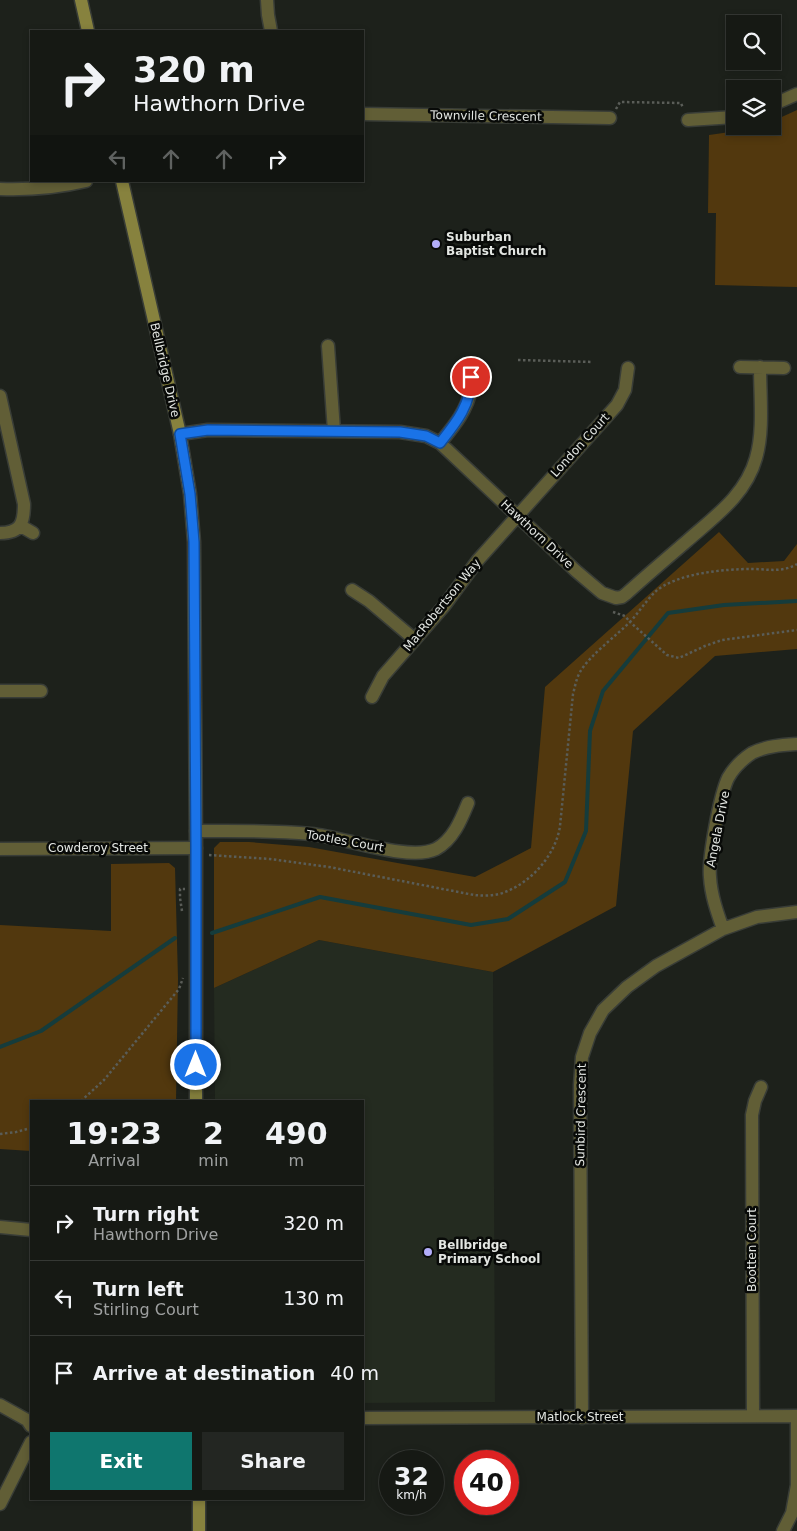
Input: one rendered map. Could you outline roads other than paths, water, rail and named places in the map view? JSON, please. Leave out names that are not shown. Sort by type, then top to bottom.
[{"type":"street","points":[[81,0],[88,30]]},
{"type":"street","points":[[267,0],[271,30]]},
{"type":"street","points":[[781,101],[797,94]]},
{"type":"street","name":"Townville Crescent","points":[[364,114],[610,118]]},
{"type":"street","points":[[688,120],[726,118]]},
{"type":"street","points":[[0,190],[50,188],[81,182]]},
{"type":"street","name":"Bellbridge Drive","points":[[122,182],[180,434],[190,494],[194,542],[196,1100]]},
{"type":"street","points":[[328,346],[334,431]]},
{"type":"street","points":[[440,443],[460,418],[468,402],[472,366]]},
{"type":"street","points":[[740,367],[784,368]]},
{"type":"street","name":"Hawthorn Drive","points":[[180,434],[208,430],[334,431],[400,432],[426,436],[440,443],[576,571],[602,593],[611,597],[622,597],[728,506],[743,488],[754,466],[760,440],[760,367]]},
{"type":"street","name":"London Court","points":[[517,516],[617,405],[625,390],[628,368]]},
{"type":"street","points":[[0,396],[24,504],[24,516],[21,526],[8,533],[0,533]]},
{"type":"street","name":"MacRobertson Way","points":[[372,697],[383,676],[444,606],[478,560],[517,516]]},
{"type":"street","points":[[21,526],[33,533]]},
{"type":"street","points":[[352,590],[369,601],[414,639]]},
{"type":"street","points":[[0,691],[41,691]]},
{"type":"street","name":"Angela Drive","points":[[723,929],[714,902],[710,876],[712,850],[722,798],[728,778],[738,765],[751,754],[763,749],[797,744]]},
{"type":"street","name":"Tootles Court","points":[[196,831],[260,831],[312,834],[402,852],[418,853],[434,850],[446,843],[454,833],[468,803]]},
{"type":"street","name":"Cowderoy Street","points":[[0,848],[196,848]]},
{"type":"street","name":"Sunbird Crescent","points":[[582,1418],[580,1085],[582,1057],[590,1033],[603,1010],[627,987],[656,966],[723,929],[757,917],[797,912]]},
{"type":"street","name":"Bootten Court","points":[[753,1416],[752,1115],[761,1087]]},
{"type":"street","points":[[0,1227],[30,1230]]},
{"type":"street","points":[[0,1405],[27,1420],[30,1424]]},
{"type":"street","points":[[783,1531],[792,1513],[797,1485],[797,1416]]},
{"type":"street","name":"Matlock Street","points":[[364,1418],[797,1416]]},
{"type":"street","points":[[0,1504],[30,1444]]},
{"type":"street","points":[[199,1500],[199,1531]]},
{"type":"waterway","points":[[212,933],[320,897],[471,925],[508,919],[565,882],[586,831],[590,731],[603,691],[668,613],[724,605],[797,601]]},
{"type":"waterway","points":[[0,1047],[41,1031],[175,938]]},
{"type":"place","name":"Suburban Baptist Church","points":[[436,244]]},
{"type":"place","name":"Bellbridge Primary School","points":[[428,1252]]}]
